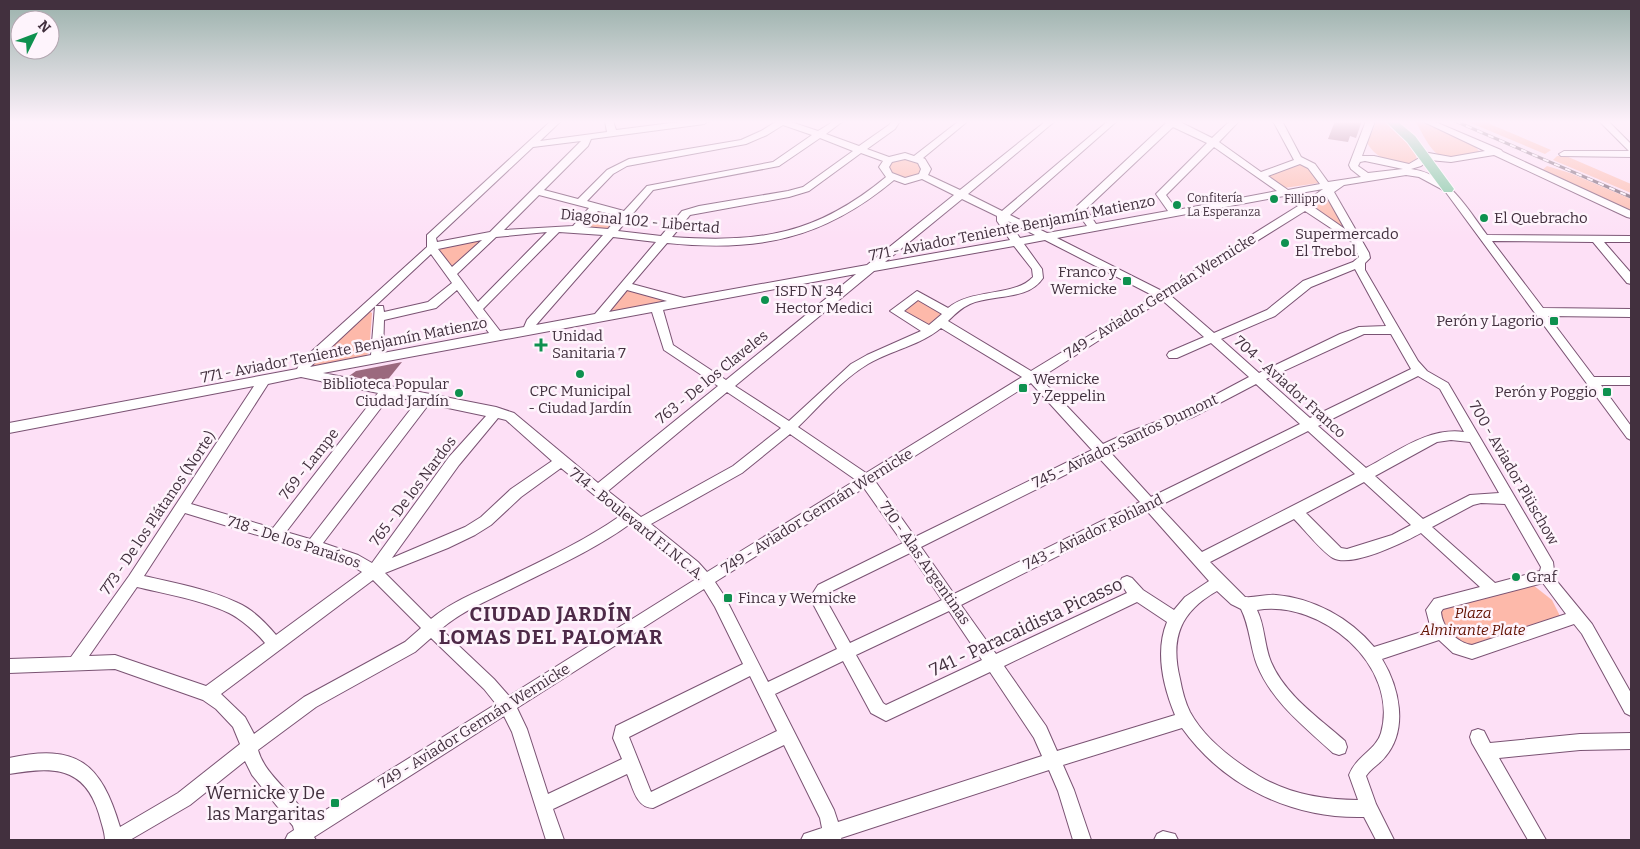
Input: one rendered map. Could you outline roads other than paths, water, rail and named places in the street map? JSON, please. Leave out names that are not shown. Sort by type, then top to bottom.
[{"type":"main road","points":[[1427,161],[1448,189]]},
{"type":"street","points":[[497,336],[432,248],[430,240],[433,235],[512,161]]},
{"type":"street","points":[[451,273],[568,161]]},
{"type":"street","points":[[580,203],[611,171],[623,163],[637,161]]},
{"type":"street","points":[[529,330],[531,323],[610,232],[654,186],[776,164],[781,161]]},
{"type":"street","points":[[597,319],[680,218],[689,212],[803,190],[846,161]]},
{"type":"street","points":[[888,161],[884,167],[888,175],[905,180],[922,176],[926,169],[921,161]]},
{"type":"street","name":"763 - De los Claveles","points":[[598,491],[1003,161]]},
{"type":"street","points":[[9,766],[51,760],[66,762],[77,768],[99,792],[115,840],[184,799],[280,723],[310,702],[402,652],[458,608],[536,570],[612,529],[731,473],[756,456],[790,428],[856,366],[929,331],[969,301],[1026,288],[1034,284],[1038,278],[1037,269],[1002,221],[1004,214],[1066,161]]},
{"type":"street","points":[[1094,228],[1081,211],[1081,208],[1131,161]]},
{"type":"street","points":[[1174,212],[1162,198],[1161,194],[1194,161]]},
{"type":"street","points":[[1240,161],[1357,242]]},
{"type":"street","points":[[1261,175],[1300,161]]},
{"type":"street","name":"700 - Aviador Plüschow","points":[[1300,161],[1311,166],[1326,188],[1357,242],[1362,257],[1360,270],[1394,330],[1419,370],[1444,386],[1548,566],[1547,576],[1554,589],[1587,630],[1631,708]]},
{"type":"street","points":[[1343,183],[1351,175],[1355,163],[1360,161]]},
{"type":"street","points":[[1381,161],[1410,167],[1418,165],[1421,161]]},
{"type":"street","points":[[1381,161],[1387,170],[1385,175]]},
{"type":"street","points":[[1444,161],[1449,161]]},
{"type":"street","points":[[1435,171],[1449,161]]},
{"type":"street","points":[[1513,161],[1631,215]]},
{"type":"street","points":[[1355,163],[1362,174],[1374,177]]},
{"type":"street","points":[[1343,183],[1401,172],[1415,173],[1448,189],[1631,435]]},
{"type":"street","name":"704 - Aviador Franco","points":[[922,176],[1004,214],[1163,295],[1492,589]]},
{"type":"street","name":"Diagonal 102 - Libertad","points":[[432,248],[494,233],[556,228],[576,228],[662,239],[722,243],[764,239],[823,223],[841,215],[864,200],[892,177]]},
{"type":"street","name":"749 - Aviador Germán Wernicke","points":[[302,838],[706,580],[1305,205],[1326,188],[1343,183]]},
{"type":"street","name":"771 - Aviador Teniente Benjamín Matienzo","points":[[9,428],[377,358],[1174,212],[1286,192],[1326,188]]},
{"type":"street","points":[[537,191],[626,215]]},
{"type":"street","points":[[576,228],[596,207]]},
{"type":"street","points":[[478,308],[556,228]]},
{"type":"street","points":[[1485,238],[1631,239]]},
{"type":"street","points":[[1596,239],[1631,280]]},
{"type":"street","points":[[301,373],[305,364],[432,248]]},
{"type":"street","points":[[1173,355],[1271,313],[1307,284],[1362,257]]},
{"type":"street","points":[[379,317],[432,305],[459,284]]},
{"type":"street","name":"771 - Aviador Teniente Benjamín Matienzo","points":[[624,286],[685,303]]},
{"type":"street","points":[[929,331],[896,312],[917,295],[945,318],[1031,377],[1150,504],[1235,599],[1247,604],[1274,601],[1304,606],[1330,619],[1349,632],[1371,655],[1382,673],[1391,709],[1387,739],[1375,756],[1361,766],[1357,775],[1369,808],[1385,840]]},
{"type":"street","points":[[372,302],[378,305],[377,358]]},
{"type":"street","name":"710 - Alas Argentinas","points":[[657,308],[668,347],[866,480],[878,495],[1040,732],[1054,760],[1082,840]]},
{"type":"street","points":[[1541,312],[1631,313]]},
{"type":"street","name":"745 - Aviador Santos Dumont","points":[[846,654],[819,604],[818,596],[823,589],[913,546],[1100,450],[1133,435],[1162,426],[1189,414],[1256,379],[1354,333],[1371,330],[1394,330]]},
{"type":"street","name":"743 - Aviador Rohland","points":[[766,691],[952,602],[1419,370]]},
{"type":"street","name":"714 - Boulevard F.I.N.C.A.","points":[[301,373],[505,414],[515,420],[561,461],[693,566],[706,580],[720,602],[766,691],[828,816],[832,837]]},
{"type":"street","name":"773 - De los Plátanos (Norte)","points":[[76,662],[134,580],[264,380]]},
{"type":"street","points":[[1592,381],[1631,381]]},
{"type":"street","name":"769 - Lampe","points":[[276,534],[387,391]]},
{"type":"street","points":[[313,546],[426,399]]},
{"type":"street","name":"765 - De los Nardos","points":[[208,694],[374,570],[454,461],[496,412]]},
{"type":"street","points":[[1200,560],[1296,512],[1434,438],[1451,436],[1474,438]]},
{"type":"street","points":[[374,570],[443,544],[470,531],[486,521],[516,494],[561,461]]},
{"type":"street","points":[[1296,512],[1337,553],[1347,555],[1396,540],[1476,498],[1510,499]]},
{"type":"street","name":"718 - De los Paraísos","points":[[182,507],[276,534],[353,559],[374,570],[431,629],[489,684],[507,706],[519,729],[545,804],[555,840]]},
{"type":"street","points":[[1547,576],[1492,589],[1436,606],[1433,614],[1442,632],[1458,646],[1472,652],[1576,617]]},
{"type":"street","points":[[134,580],[184,592],[234,608],[263,630],[274,643]]},
{"type":"street","points":[[1127,582],[1138,595]]},
{"type":"street","points":[[1220,582],[1196,594],[1176,619],[1169,638],[1169,668],[1186,719],[1207,744],[1261,787],[1291,800],[1324,808],[1369,808]]},
{"type":"street","name":"741 - Paracaidista Picasso","points":[[846,654],[877,708],[883,713],[890,712],[994,664],[1138,595],[1176,619]]},
{"type":"street","points":[[1247,604],[1257,624],[1264,664],[1274,680],[1304,718],[1339,747]]},
{"type":"street","points":[[1371,655],[1442,632]]},
{"type":"street","points":[[9,666],[116,662],[208,694],[222,704],[239,722],[245,732],[258,769],[291,808],[302,838]]},
{"type":"street","points":[[753,667],[622,732],[620,738],[630,764],[648,800],[653,800],[787,735]]},
{"type":"street","points":[[810,840],[832,837],[1054,760],[1186,719]]},
{"type":"street","points":[[1537,840],[1482,744],[1631,741]]},
{"type":"street","points":[[545,804],[630,764]]},
{"type":"street","points":[[1163,840],[1169,840]]},
{"type":"railway","points":[[1547,161],[1631,197]]},
{"type":"place","name":"Fillippo","points":[[1274,199]]},
{"type":"place","name":"Confitería La Esperanza","points":[[1177,205]]},
{"type":"place","name":"El Quebracho","points":[[1484,218]]},
{"type":"place","name":"Supermercado El Trebol","points":[[1285,243]]},
{"type":"place","name":"Franco y Wernicke","points":[[1127,281]]},
{"type":"place","name":"ISFD N 34 Hector Medici","points":[[765,300]]},
{"type":"place","name":"Perón y Lagorio","points":[[1554,321]]},
{"type":"place","name":"Unidad Sanitaria 7","points":[[541,345]]},
{"type":"place","name":"CPC Municipal - Ciudad Jardín","points":[[580,374]]},
{"type":"place","name":"Wernicke y Zeppelin","points":[[1023,388]]},
{"type":"place","name":"Perón y Poggio","points":[[1607,392]]},
{"type":"place","name":"Biblioteca Popular Ciudad Jardín","points":[[459,393]]},
{"type":"place","name":"Graf","points":[[1516,577]]},
{"type":"place","name":"Finca y Wernicke","points":[[728,598]]},
{"type":"place","name":"Wernicke y De las Margaritas","points":[[335,803]]},
{"type":"district","name":"CIUDAD JARDÍN LOMAS DEL PALOMAR","points":[[551,626]]},
{"type":"park label","name":"Plaza Almirante Plate","points":[[1473,622]]}]
